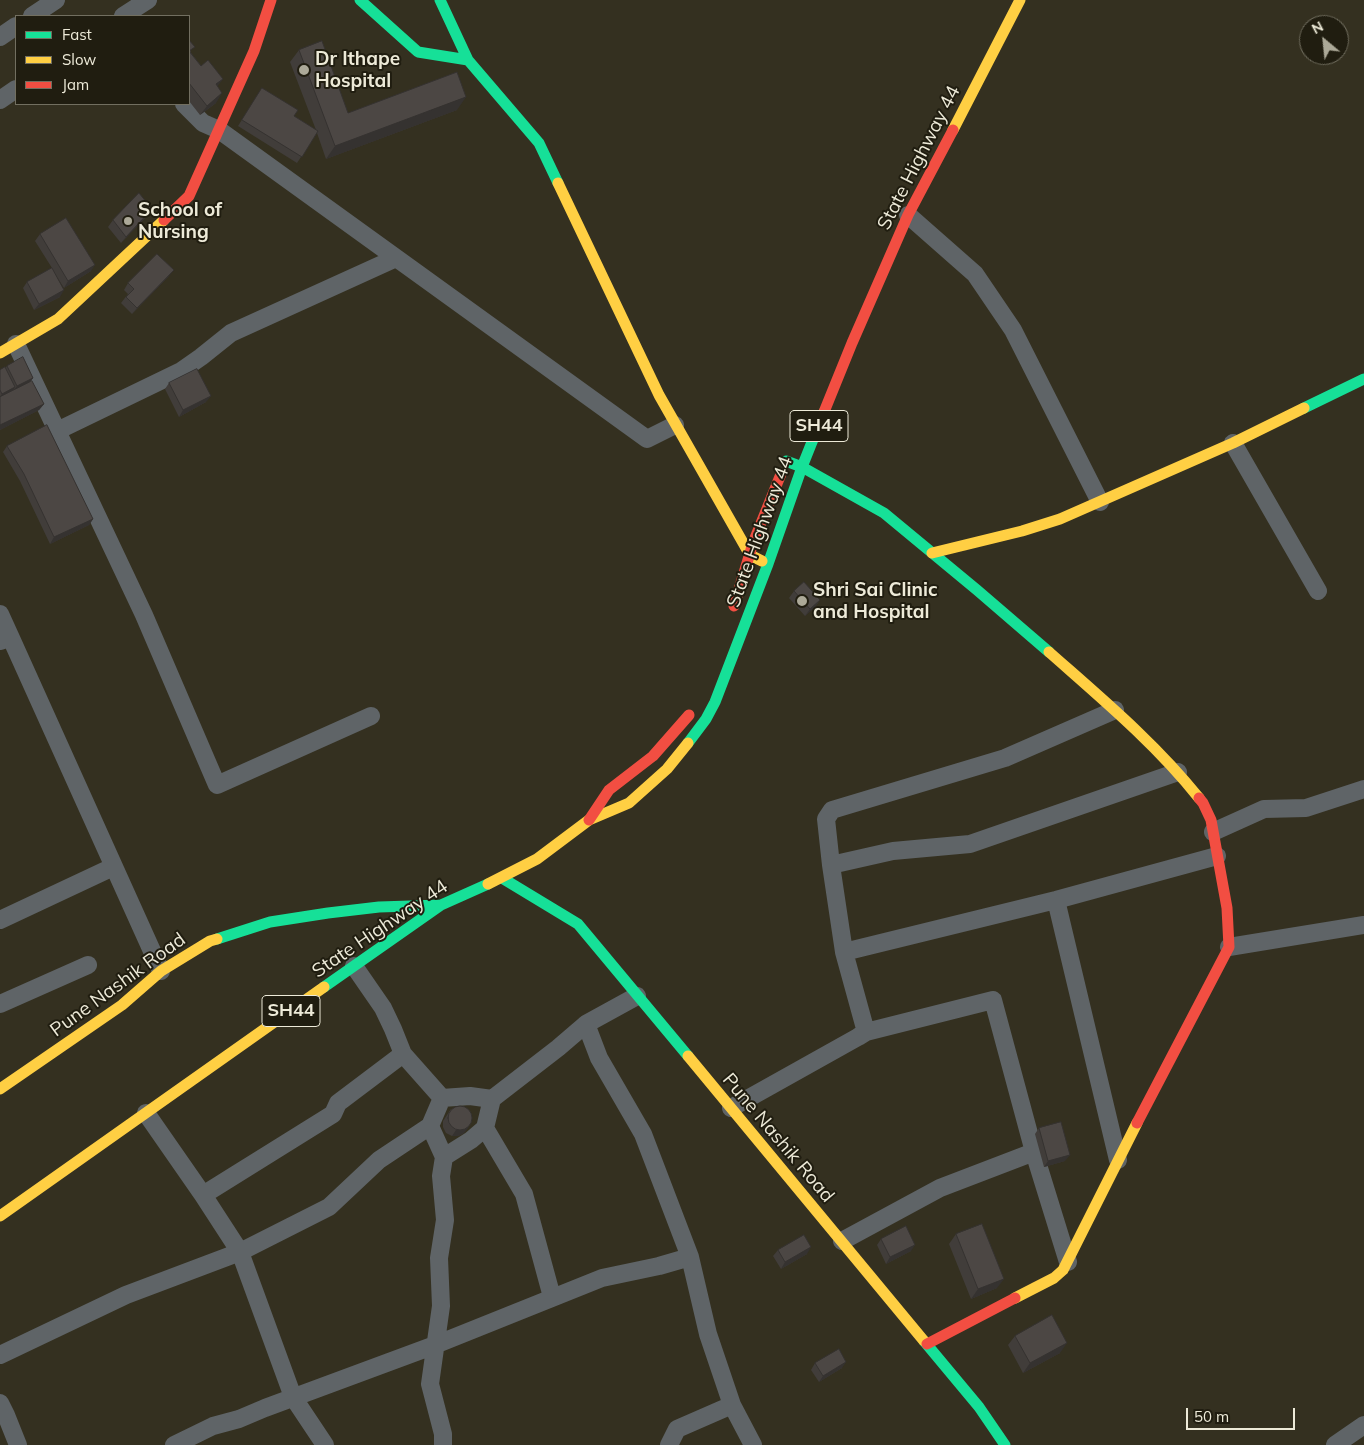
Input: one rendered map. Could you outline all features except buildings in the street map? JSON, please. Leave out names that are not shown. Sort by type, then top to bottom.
[{"type":"main road","points":[[0,353],[58,319],[189,196],[254,51],[271,0]]},
{"type":"main road","points":[[360,0],[418,52],[468,60]]},
{"type":"main road","points":[[440,0],[468,60],[539,143],[675,426],[750,555],[768,564]]},
{"type":"main road","name":"State Highway 44","points":[[0,1216],[441,905],[502,878],[537,858],[589,820],[629,803],[667,770],[695,736],[715,702],[768,564],[802,467],[852,343],[908,215],[951,124],[1020,0]]},
{"type":"main road","points":[[932,553],[1022,532],[1060,519],[1233,443],[1364,379]]},
{"type":"main road","name":"State Highway 44","points":[[730,615],[750,555],[788,456],[802,467]]},
{"type":"main road","points":[[802,467],[884,513],[977,590],[1115,710],[1178,772],[1203,803],[1211,820],[1227,908],[1229,947],[1155,1087],[1063,1270],[1054,1278],[927,1344]]},
{"type":"main road","name":"State Highway 44","points":[[589,820],[609,790],[653,756],[695,706],[706,719]]},
{"type":"main road","name":"Pune Nashik Road","points":[[502,878],[578,924],[979,1407],[1005,1445]]},
{"type":"main road","name":"Pune Nashik Road","points":[[0,1088],[9,1084],[122,1005],[161,972],[210,941],[270,922],[379,907],[441,905]]},
{"type":"street","points":[[34,15],[56,0]]},
{"type":"street","points":[[125,15],[148,0]]},
{"type":"street","points":[[0,37],[15,27]]},
{"type":"street","points":[[0,100],[15,89]]},
{"type":"street","points":[[185,105],[203,123],[219,130],[646,439],[675,426]]},
{"type":"street","points":[[908,215],[975,274],[1013,330],[1100,502]]},
{"type":"street","points":[[58,431],[181,371],[201,358],[231,333],[396,258]]},
{"type":"street","points":[[16,344],[144,615],[217,785],[371,716]]},
{"type":"street","points":[[1233,443],[1318,591]]},
{"type":"street","points":[[0,614],[5,639],[113,866],[161,972]]},
{"type":"street","points":[[866,1032],[844,952],[826,819],[832,810],[1005,758],[1115,710]]},
{"type":"street","points":[[831,865],[893,851],[970,844],[1178,772]]},
{"type":"street","points":[[1213,832],[1264,809],[1306,808],[1364,789]]},
{"type":"street","points":[[844,952],[1056,900],[1217,856]]},
{"type":"street","points":[[0,920],[113,866]]},
{"type":"street","points":[[1056,900],[1118,1160]]},
{"type":"street","points":[[1229,947],[1364,925]]},
{"type":"street","points":[[0,1004],[88,965]]},
{"type":"street","points":[[354,966],[383,1008],[403,1054],[442,1098]]},
{"type":"street","points":[[444,1157],[472,1140],[484,1128],[492,1099],[586,1024],[638,996]]},
{"type":"street","points":[[731,1108],[866,1032],[993,1000],[1034,1152],[1068,1262]]},
{"type":"street","points":[[586,1024],[599,1058],[643,1134],[690,1256],[708,1334],[732,1404],[753,1445]]},
{"type":"street","points":[[203,1195],[333,1114],[338,1103],[403,1054]]},
{"type":"street","points":[[442,1098],[470,1096],[492,1099]]},
{"type":"street","points":[[0,1355],[126,1295],[240,1252],[329,1207],[379,1160],[430,1126],[442,1098]]},
{"type":"street","points":[[146,1113],[240,1252],[293,1397],[325,1445]]},
{"type":"street","points":[[430,1126],[444,1157],[441,1176],[445,1220],[439,1258],[441,1306],[430,1384],[443,1434],[443,1445]]},
{"type":"street","points":[[484,1128],[524,1194],[552,1298]]},
{"type":"street","points":[[842,1242],[940,1188],[1034,1152]]},
{"type":"street","points":[[174,1445],[213,1426],[239,1419],[293,1397],[435,1346],[602,1278],[659,1266],[690,1256]]},
{"type":"street","points":[[0,1403],[18,1445]]},
{"type":"street","points":[[669,1445],[677,1429],[732,1404]]},
{"type":"street","points":[[1335,1445],[1364,1425]]},
{"type":"traffic: fast","points":[[360,0],[418,52],[468,60],[539,143],[558,183]]},
{"type":"traffic: fast","points":[[440,0],[468,60]]},
{"type":"traffic: fast","points":[[1304,408],[1364,379]]},
{"type":"traffic: fast","points":[[688,743],[706,719],[715,702],[824,412]]},
{"type":"traffic: fast","points":[[786,461],[802,467],[884,513],[1049,652]]},
{"type":"traffic: fast","points":[[502,878],[578,924],[688,1056]]},
{"type":"traffic: fast","points":[[324,987],[441,905],[488,884]]},
{"type":"traffic: fast","points":[[217,939],[270,922],[328,913],[379,907],[441,905]]},
{"type":"traffic: fast","points":[[924,1341],[979,1407],[1005,1445]]},
{"type":"traffic: slow","points":[[953,130],[1020,0]]},
{"type":"traffic: slow","points":[[558,183],[659,395],[750,555],[762,561]]},
{"type":"traffic: slow","points":[[0,353],[58,319],[164,220]]},
{"type":"traffic: slow","points":[[932,553],[1022,531],[1060,519],[1233,443],[1304,408]]},
{"type":"traffic: slow","points":[[1049,652],[1146,740],[1199,798]]},
{"type":"traffic: slow","points":[[488,884],[537,859],[589,820],[629,803],[667,769],[688,743]]},
{"type":"traffic: slow","points":[[0,1089],[122,1005],[161,971],[210,941],[217,939]]},
{"type":"traffic: slow","points":[[0,1216],[324,987]]},
{"type":"traffic: slow","points":[[688,1056],[924,1341]]},
{"type":"traffic: slow","points":[[1015,1298],[1054,1278],[1063,1270],[1137,1123]]},
{"type":"traffic: jam","points":[[164,220],[189,196],[254,51],[271,0]]},
{"type":"traffic: jam","points":[[824,412],[908,215],[953,130]]},
{"type":"traffic: jam","points":[[734,606],[753,543],[781,474]]},
{"type":"traffic: jam","points":[[589,820],[609,790],[653,756],[689,715]]},
{"type":"traffic: jam","points":[[1137,1123],[1229,947],[1227,908],[1211,820],[1199,798]]},
{"type":"traffic: jam","points":[[927,1344],[1015,1298]]},
{"type":"place","name":"Dr Ithape Hospital","points":[[304,70]]},
{"type":"place","name":"School of Nursing","points":[[128,221]]},
{"type":"place","name":"Shri Sai Clinic and Hospital","points":[[802,601]]}]
